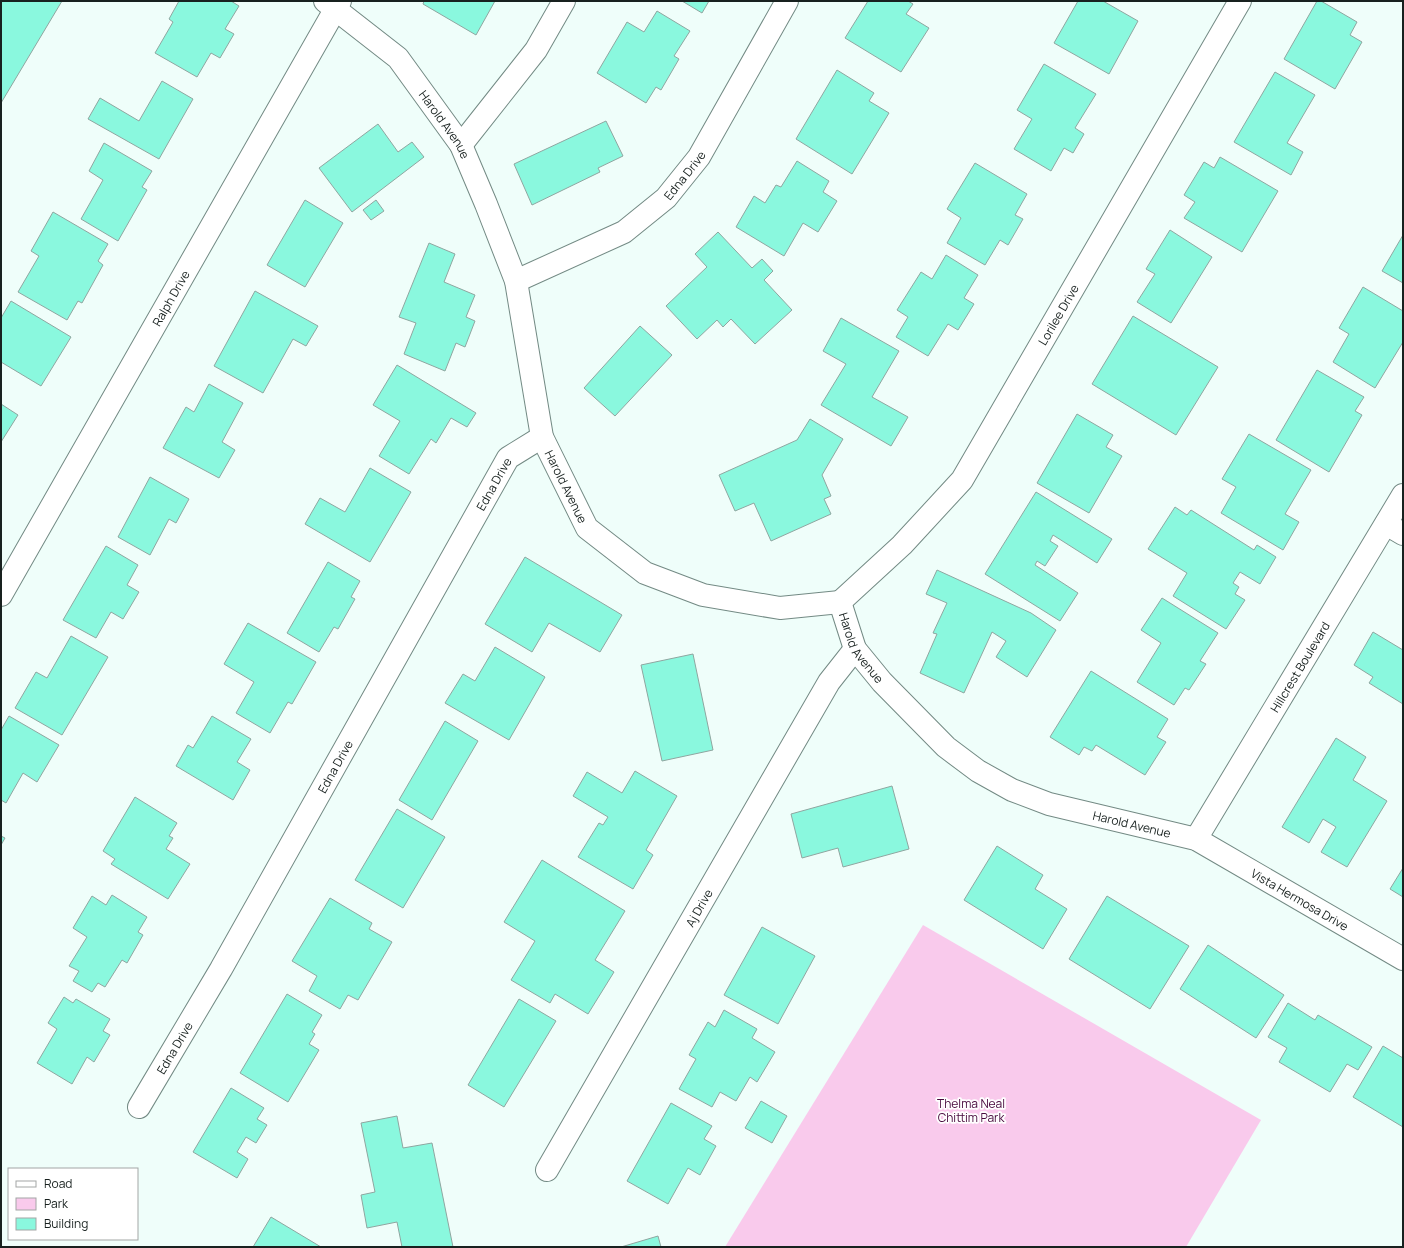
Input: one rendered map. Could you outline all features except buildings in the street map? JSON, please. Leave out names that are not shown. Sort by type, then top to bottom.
[{"type":"street","points":[[461,145],[536,50],[564,1]]},
{"type":"street","name":"Edna Drive","points":[[516,281],[624,232],[666,198],[699,157],[787,1]]},
{"type":"street","name":"Lorilee Drive","points":[[840,602],[902,545],[962,480],[1240,1]]},
{"type":"street","name":"Harold Avenue","points":[[334,3],[398,58],[461,145],[516,281],[542,437],[587,528],[645,573],[703,595],[780,608],[840,602],[855,649],[882,682],[946,746],[978,770],[1012,790],[1049,804],[1196,839]]},
{"type":"street","name":"Ralph Drive","points":[[1,595],[334,3]]},
{"type":"street","name":"Edna Drive","points":[[139,1107],[222,969],[508,458],[542,437]]},
{"type":"street","name":"Hillcrest Boulevard","points":[[1196,839],[1394,529],[1403,494]]},
{"type":"street","name":"Aj Drive","points":[[547,1170],[829,682],[855,649]]},
{"type":"street","name":"Vista Hermosa Drive","points":[[1196,839],[1403,959]]},
{"type":"green space","name":"Thelma Neal Chittim Park","points":[[923,925],[1261,1120],[1186,1247],[725,1247]]}]
